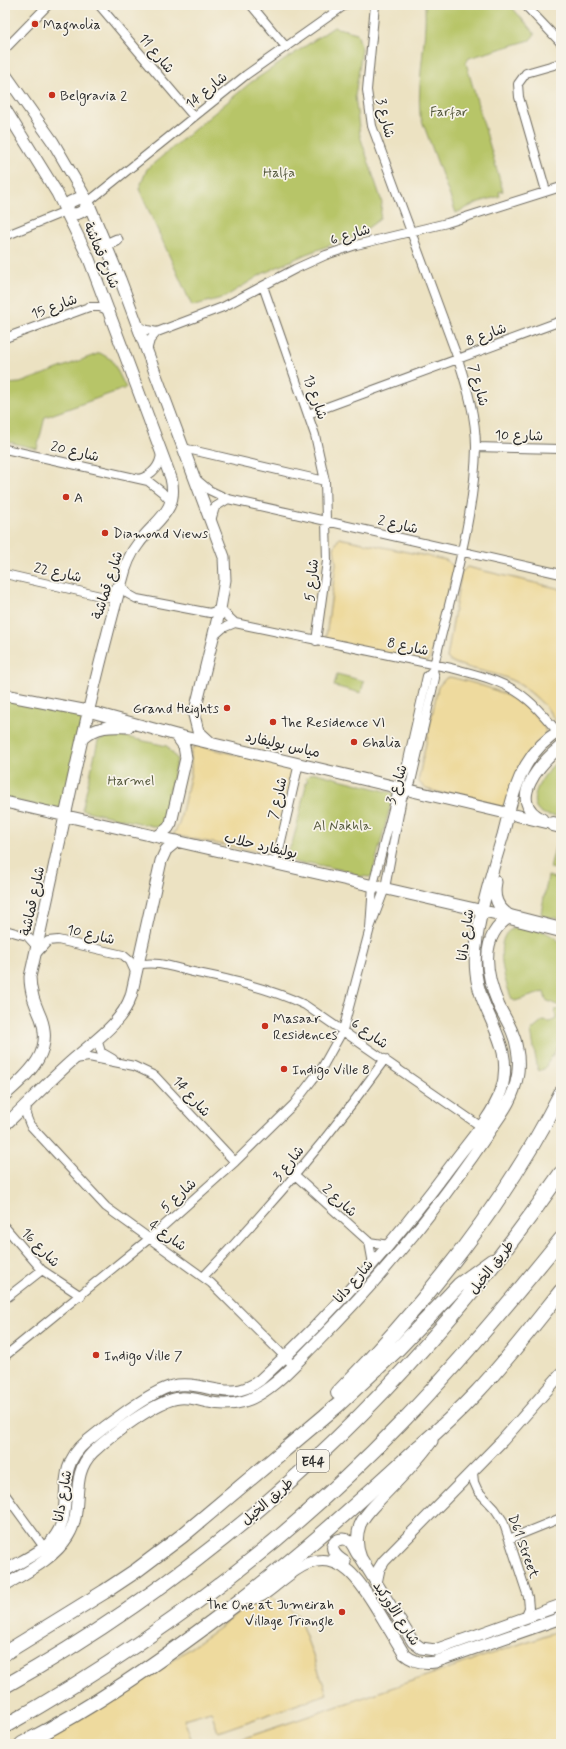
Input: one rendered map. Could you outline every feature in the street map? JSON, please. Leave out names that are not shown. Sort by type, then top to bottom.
[{"type":"highway","points":[[510,917],[561,930]]},
{"type":"highway","points":[[291,1442],[306,1423],[339,1392],[382,1347],[452,1261],[520,1165],[561,1093]]},
{"type":"highway","name":"طريق الخيل","points":[[5,1686],[66,1650],[150,1593],[227,1535],[280,1491],[390,1386],[446,1324],[500,1257],[561,1173]]},
{"type":"highway","name":"E44","points":[[5,1726],[102,1669],[166,1625],[221,1583],[308,1511],[379,1445],[423,1400],[484,1332],[561,1238]]},
{"type":"highway","points":[[5,1653],[70,1614],[137,1570],[171,1544],[291,1442],[323,1418],[376,1371],[459,1285],[474,1272],[500,1257]]},
{"type":"highway","points":[[22,1744],[67,1720],[117,1689],[244,1598],[336,1524],[439,1430],[494,1373],[561,1291]]},
{"type":"highway","points":[[5,1661],[44,1637],[70,1614]]},
{"type":"street","points":[[5,56],[8,46],[48,5]]},
{"type":"street","name":"شارع 11","points":[[100,5],[194,117]]},
{"type":"street","points":[[251,5],[286,47]]},
{"type":"street","name":"شارع 14","points":[[88,202],[246,75],[345,5]]},
{"type":"street","name":"شارع 3","points":[[375,5],[367,90],[368,108],[372,126],[412,231]]},
{"type":"street","points":[[525,5],[561,43]]},
{"type":"street","points":[[546,191],[519,97],[518,84],[526,73],[561,63]]},
{"type":"street","name":"شارع قماشة","points":[[5,74],[49,136],[88,202],[147,351],[224,557],[226,568],[220,609],[194,715],[198,731],[210,742]]},
{"type":"street","name":"شارع قماشة","points":[[5,109],[36,156],[66,211],[89,259],[110,312],[173,487],[172,503],[166,513],[134,549],[120,584],[115,602],[88,711],[30,977],[31,991],[43,1023],[45,1041],[40,1059],[34,1067],[9,1088],[5,1095]]},
{"type":"street","name":"شارع 6","points":[[157,332],[223,307],[295,269],[356,244],[447,223],[561,187]]},
{"type":"street","points":[[5,236],[66,211],[72,214],[80,213],[85,209],[88,202]]},
{"type":"street","name":"شارع 7","points":[[412,231],[468,388],[474,418],[476,447],[470,499],[461,553]]},
{"type":"street","points":[[106,245],[117,240]]},
{"type":"street","name":"شارع 13","points":[[263,286],[308,414],[321,457],[325,481],[326,521]]},
{"type":"street","name":"شارع 15","points":[[89,307],[96,298],[100,288]]},
{"type":"street","name":"شارع 15","points":[[5,338],[89,307],[100,307],[110,312]]},
{"type":"street","name":"شارع 8","points":[[308,414],[561,322]]},
{"type":"street","points":[[137,326],[157,332],[150,340],[147,351]]},
{"type":"street","name":"شارع 10","points":[[476,447],[561,449]]},
{"type":"street","points":[[183,448],[325,481]]},
{"type":"street","name":"شارع 20","points":[[5,449],[139,479],[156,486],[172,503]]},
{"type":"street","points":[[139,479],[153,473],[157,467],[161,452]]},
{"type":"street","name":"شارع 2","points":[[194,477],[210,490],[228,499],[461,553],[561,574]]},
{"type":"street","points":[[211,521],[215,507],[228,499]]},
{"type":"street","name":"شارع 5","points":[[316,641],[326,581],[326,521]]},
{"type":"street","name":"شارع 3","points":[[370,928],[372,885],[404,788],[413,778],[435,678],[433,667],[461,553]]},
{"type":"street","name":"شارع 22","points":[[5,574],[106,595],[115,602]]},
{"type":"street","points":[[106,595],[120,584],[128,594],[137,599],[210,613],[220,609],[235,623],[223,628],[213,636]]},
{"type":"street","name":"شارع 8","points":[[235,623],[484,677],[508,686],[534,704],[559,731]]},
{"type":"street","name":"مياس بوليفارد","points":[[5,694],[88,711],[176,735],[557,825]]},
{"type":"street","points":[[83,738],[90,732],[106,726],[144,726]]},
{"type":"street","name":"شارع دانا","points":[[5,1571],[47,1552],[64,1542],[72,1530],[77,1509],[77,1485],[80,1473],[89,1457],[98,1448],[160,1403],[173,1399],[186,1398],[216,1404],[241,1402],[264,1391],[341,1318],[441,1198],[485,1129],[503,1083],[505,1066],[501,1042],[482,1001],[475,973],[475,954],[483,911],[496,858],[518,782],[526,765],[540,747],[559,731]]},
{"type":"street","points":[[158,836],[168,828],[171,823],[185,764],[185,752],[176,735]]},
{"type":"street","points":[[557,825],[532,813],[527,806],[526,794],[539,769],[561,746]]},
{"type":"street","name":"شارع 7","points":[[276,863],[299,763]]},
{"type":"street","name":"شارع 3","points":[[343,1030],[370,928],[385,888],[404,788]]},
{"type":"street","name":"بوليفارد حلاب","points":[[5,802],[510,917]]},
{"type":"street","points":[[6,1124],[123,1013],[131,996],[163,855],[177,841]]},
{"type":"street","name":"شارع دانا","points":[[5,1585],[47,1552],[62,1523],[65,1479],[68,1467],[75,1454],[87,1442],[159,1391],[173,1386],[188,1385],[219,1392],[238,1391],[255,1384],[321,1322],[373,1264],[509,1102],[515,1088],[518,1072],[516,1041],[492,988],[487,958],[488,945],[492,934],[500,924],[510,917],[499,907],[496,900],[495,888],[498,868],[496,858]]},
{"type":"street","points":[[22,934],[32,932],[41,927]]},
{"type":"street","points":[[5,930],[22,934],[31,939],[36,951]]},
{"type":"street","name":"شارع 10","points":[[36,951],[48,941],[58,940],[123,955],[137,969]]},
{"type":"street","points":[[142,947],[147,956],[154,963]]},
{"type":"street","name":"شارع 6","points":[[137,969],[154,963],[273,991],[305,1005],[485,1129]]},
{"type":"street","name":"شارع 5","points":[[5,1356],[81,1296],[150,1238],[235,1162],[277,1122],[305,1090],[323,1066],[343,1030]]},
{"type":"street","name":"شارع 14","points":[[97,1038],[101,1052],[120,1063]]},
{"type":"street","name":"شارع 14","points":[[73,1060],[89,1057],[120,1063],[141,1069],[155,1076],[235,1162]]},
{"type":"street","name":"شارع 3","points":[[203,1277],[255,1223],[335,1126],[385,1059]]},
{"type":"street","points":[[27,1105],[26,1115],[30,1125]]},
{"type":"street","points":[[6,1124],[19,1121],[30,1125]]},
{"type":"street","name":"شارع 4","points":[[30,1125],[106,1206],[203,1277],[223,1294],[293,1365]]},
{"type":"street","name":"شارع 2","points":[[295,1175],[369,1242]]},
{"type":"street","name":"شارع 16","points":[[5,1227],[42,1270],[81,1296]]},
{"type":"street","points":[[373,1264],[369,1242],[389,1245]]},
{"type":"street","points":[[5,1299],[42,1270]]},
{"type":"street","name":"شارع الأوركيد","points":[[376,1583],[379,1569],[384,1561],[473,1472],[526,1415],[561,1374]]},
{"type":"street","name":"شارع الأوركيد","points":[[439,1430],[421,1456],[362,1521],[358,1531],[357,1542],[359,1553],[413,1642],[426,1650],[435,1650],[561,1605]]},
{"type":"street","name":"D61 Street","points":[[473,1472],[474,1482],[478,1491],[499,1515],[508,1536],[528,1597],[529,1608],[525,1617]]},
{"type":"street","points":[[459,1486],[478,1491]]},
{"type":"street","points":[[5,1494],[47,1552]]},
{"type":"street","points":[[508,1536],[561,1518]]},
{"type":"street","points":[[361,1583],[352,1567],[334,1555],[332,1550],[334,1544],[340,1539],[348,1540],[364,1563]]},
{"type":"street","name":"شارع الأوركيد","points":[[244,1598],[253,1599],[262,1596],[301,1566],[319,1561],[336,1562],[343,1566],[361,1583],[404,1654],[409,1658],[422,1663],[435,1662],[561,1618]]},
{"type":"green space","name":"Farfar","points":[[425,5],[510,5],[535,34],[530,40],[469,58],[466,63],[503,191],[499,192],[500,196],[479,202],[456,213],[420,115],[419,101],[425,33]]},
{"type":"green space","name":"Halfa","points":[[334,27],[357,33],[362,49],[355,96],[360,136],[382,202],[380,219],[358,235],[306,254],[262,274],[225,297],[192,306],[139,189],[147,169],[250,83]]},
{"type":"green space","points":[[100,353],[112,360],[126,388],[45,417],[37,449],[5,441],[5,384],[20,383]]},
{"type":"green space","points":[[337,674],[364,681],[361,693],[334,686]]},
{"type":"green space","points":[[5,699],[84,715],[63,812],[5,798]]},
{"type":"green space","name":"Harmel","points":[[112,734],[167,746],[177,759],[161,828],[82,810],[98,741]]},
{"type":"green space","points":[[561,758],[561,816],[547,815],[536,808],[534,801],[539,784],[544,776]]},
{"type":"green space","name":"Al Nakhla","points":[[316,773],[393,793],[372,875],[370,877],[356,876],[352,872],[309,863],[298,863],[290,859],[288,855],[297,826],[306,785],[305,783],[308,781],[306,778],[310,774]]},
{"type":"green space","points":[[561,834],[561,870],[550,868],[558,835]]},
{"type":"green space","points":[[548,876],[560,879],[561,876],[561,919],[543,916],[541,913]]},
{"type":"green space","points":[[520,927],[542,931],[561,943],[561,1007],[546,1000],[544,992],[515,1001],[512,999],[506,983],[502,963],[502,943],[510,930]]},
{"type":"green space","points":[[561,1009],[561,1042],[544,1069],[538,1071],[531,1031],[543,1021],[550,1022],[556,1019],[555,1010]]},
{"type":"sand","points":[[339,538],[446,560],[453,566],[454,571],[430,658],[427,662],[416,663],[337,649],[328,642],[326,637],[336,563],[334,548]]},
{"type":"sand","points":[[467,567],[561,589],[561,724],[555,719],[547,708],[516,682],[504,677],[459,665],[447,658],[461,573]]},
{"type":"sand","points":[[450,677],[497,691],[518,702],[536,717],[542,724],[546,733],[546,736],[506,805],[500,808],[426,789],[418,781],[438,687],[446,678]]},
{"type":"sand","points":[[196,745],[287,767],[296,774],[274,855],[173,835],[179,824],[191,773],[191,751]]},
{"type":"sand","points":[[264,1592],[298,1615],[327,1694],[218,1732],[211,1711],[184,1719],[192,1741],[183,1744],[36,1744],[125,1693],[222,1626]]},
{"type":"sand","points":[[561,1630],[561,1744],[227,1744]]},
{"type":"place","name":"Magnolia","points":[[35,24]]},
{"type":"place","name":"Belgravia 2","points":[[52,95]]},
{"type":"place","name":"A","points":[[66,497]]},
{"type":"place","name":"Diamond Views","points":[[105,533]]},
{"type":"place","name":"Grand Heights","points":[[227,708]]},
{"type":"place","name":"The Residence VI","points":[[273,722]]},
{"type":"place","name":"Ghalia","points":[[354,742]]},
{"type":"place","name":"Masaar Residences","points":[[265,1026]]},
{"type":"place","name":"Indigo Ville 8","points":[[284,1069]]},
{"type":"place","name":"Indigo Ville 7","points":[[96,1355]]},
{"type":"place","name":"The One at Jumeirah Village Triangle","points":[[342,1612]]}]
